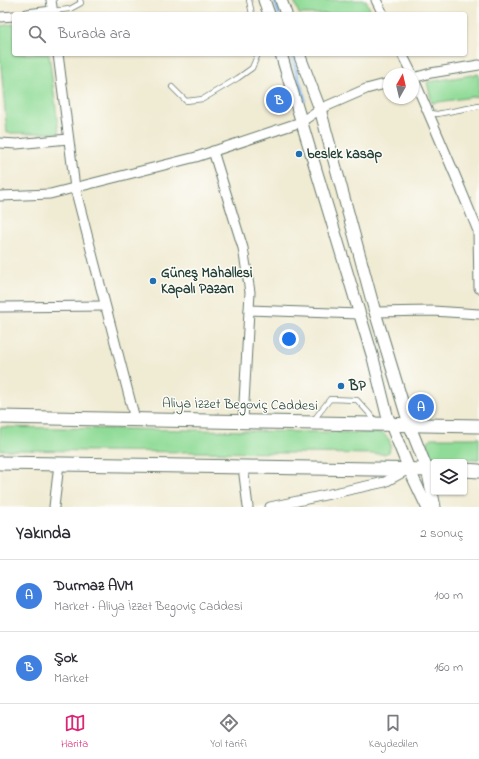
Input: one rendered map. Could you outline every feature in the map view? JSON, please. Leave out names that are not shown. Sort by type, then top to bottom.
[{"type":"main road","name":"Aliya İzzet Begoviç Caddesi","points":[[0,417],[479,426]]},
{"type":"main road","points":[[0,463],[431,470]]},
{"type":"main road","points":[[467,470],[479,470]]},
{"type":"street","points":[[51,0],[52,12]]},
{"type":"street","points":[[264,0],[268,12]]},
{"type":"street","points":[[281,0],[285,12]]},
{"type":"street","points":[[376,0],[382,12]]},
{"type":"street","points":[[0,17],[12,16]]},
{"type":"street","points":[[58,56],[75,188],[135,419]]},
{"type":"street","points":[[282,56],[373,358],[388,415],[385,424],[427,507]]},
{"type":"street","points":[[300,56],[320,109],[376,312],[409,424],[431,470]]},
{"type":"street","points":[[403,56],[409,68]]},
{"type":"street","points":[[419,76],[479,65]]},
{"type":"street","points":[[0,196],[50,194],[196,156],[301,122],[320,109],[366,89],[383,85]]},
{"type":"street","points":[[419,91],[478,231],[479,288]]},
{"type":"street","points":[[0,143],[17,144],[68,139]]},
{"type":"street","points":[[213,151],[243,248],[250,292],[243,421]]},
{"type":"street","points":[[0,307],[105,306]]},
{"type":"street","points":[[249,310],[359,314]]},
{"type":"street","points":[[376,312],[479,314]]},
{"type":"street","points":[[54,507],[59,464]]},
{"type":"street","points":[[243,467],[248,507]]},
{"type":"street","points":[[270,507],[385,482],[409,469]]},
{"type":"street","points":[[434,495],[435,507]]},
{"type":"lane","points":[[52,12],[70,9],[81,2],[80,0]]},
{"type":"lane","points":[[249,0],[252,12]]},
{"type":"lane","points":[[172,87],[186,101],[203,99],[252,68],[257,56]]},
{"type":"lane","points":[[429,113],[437,114],[479,106]]},
{"type":"lane","points":[[312,422],[330,399],[357,400],[385,424]]},
{"type":"green space","points":[[294,0],[366,0],[371,12],[298,12]]},
{"type":"green space","points":[[12,24],[12,56],[49,56],[59,133],[7,133],[0,56],[0,26]]},
{"type":"green space","points":[[479,74],[479,96],[432,103],[427,82]]},
{"type":"green space","points":[[0,427],[382,433],[389,439],[390,446],[389,452],[384,454],[0,450]]},
{"type":"green space","points":[[432,438],[479,438],[479,459],[437,459],[430,455],[426,448],[427,442]]},
{"type":"waterway","points":[[275,0],[278,12]]},
{"type":"waterway","points":[[292,56],[305,100]]},
{"type":"place","name":"Şok","points":[[279,100]]},
{"type":"place","name":"beslek kasap","points":[[299,154]]},
{"type":"place","name":"Güneş Mahallesi Kapalı Pazarı","points":[[153,281]]},
{"type":"place","name":"BP","points":[[341,386]]},
{"type":"place","name":"Durmaz AVM","points":[[421,407]]}]
